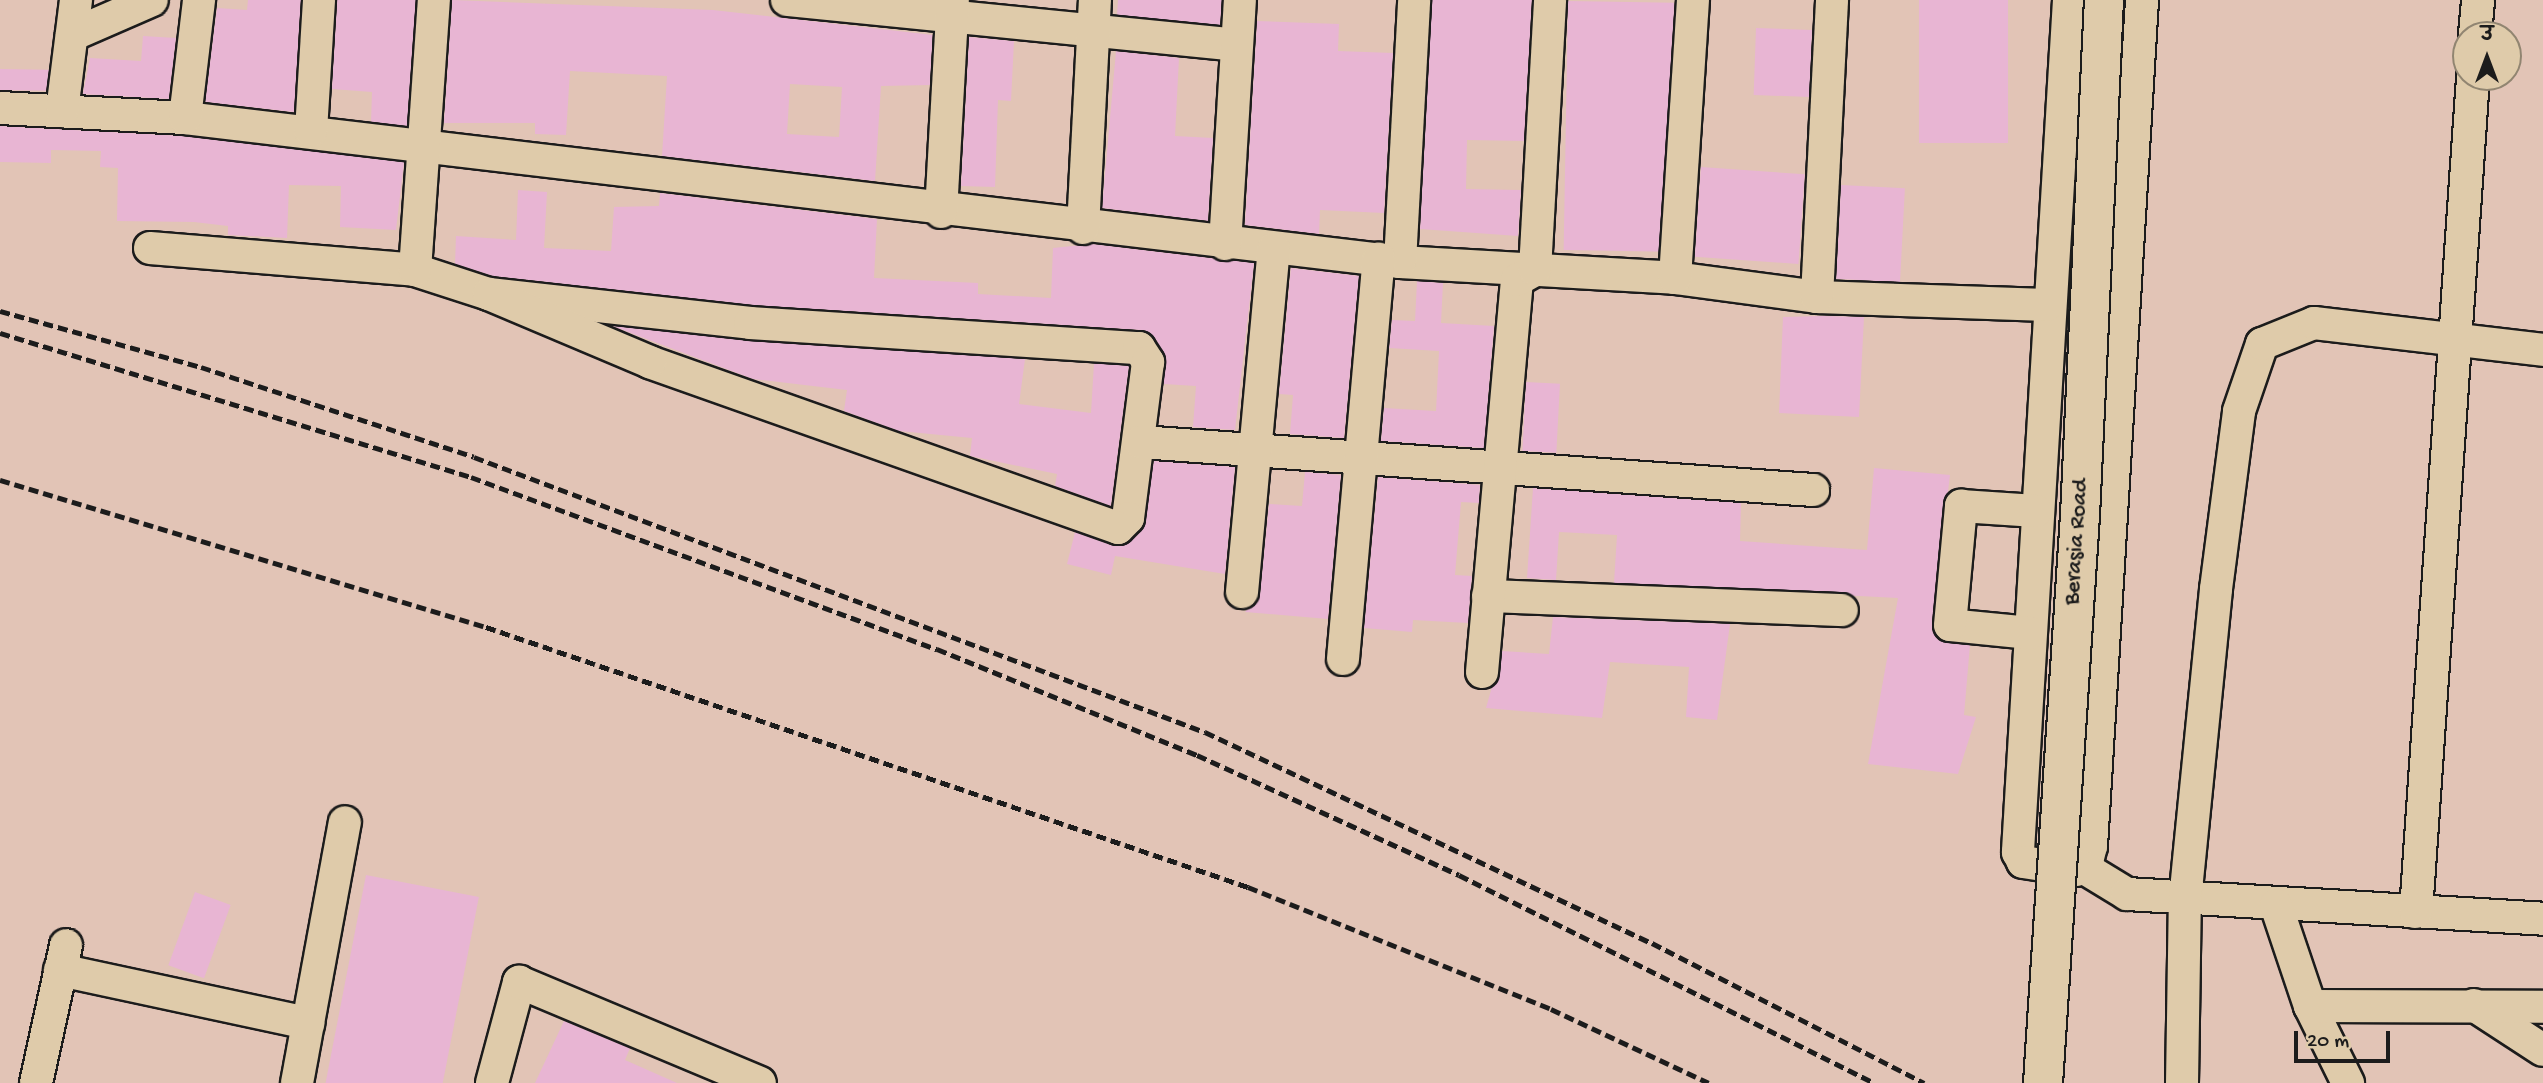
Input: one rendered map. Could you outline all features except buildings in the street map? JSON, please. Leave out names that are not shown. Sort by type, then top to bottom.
[{"type":"main road","name":"Berasia Road","points":[[2043,1083],[2082,489],[2104,0]]},
{"type":"street","points":[[62,111],[76,0]]},
{"type":"street","points":[[72,35],[152,0]]},
{"type":"street","points":[[185,118],[199,0]]},
{"type":"street","points":[[311,131],[319,0]]},
{"type":"street","points":[[415,270],[434,0]]},
{"type":"street","points":[[787,0],[952,8],[1092,35],[1234,45]]},
{"type":"street","points":[[1083,228],[1095,0]]},
{"type":"street","points":[[1225,244],[1234,45],[1240,0]]},
{"type":"street","points":[[1343,659],[1359,455],[1390,260],[1414,0]]},
{"type":"street","points":[[1535,270],[1549,0]]},
{"type":"street","points":[[1675,278],[1693,0]]},
{"type":"street","points":[[1817,297],[1832,0]]},
{"type":"street","points":[[2069,0],[2047,305],[2036,511],[2018,852],[2023,862],[2081,866],[2127,894],[2186,900],[2543,919]]},
{"type":"street","points":[[2081,866],[2091,846],[2142,0]]},
{"type":"street","points":[[2476,21],[2478,0]]},
{"type":"street","points":[[941,212],[952,8]]},
{"type":"street","points":[[2416,912],[2472,91]]},
{"type":"street","points":[[0,108],[185,118],[311,131],[424,148],[941,212],[1390,260],[1675,278],[1817,297],[2047,305]]},
{"type":"street","points":[[150,248],[415,270],[489,294],[650,362],[1118,528],[1128,518],[1140,442],[1148,362],[1139,348],[830,330],[489,294]]},
{"type":"street","points":[[1242,592],[1274,248]]},
{"type":"street","points":[[1482,672],[1498,466],[1517,280],[1535,270]]},
{"type":"street","points":[[2182,1083],[2186,900],[2216,589],[2246,378],[2262,344],[2314,323],[2543,350]]},
{"type":"street","points":[[1140,442],[1359,455],[1813,490]]},
{"type":"street","points":[[2030,633],[1950,625],[1961,506],[2036,511]]},
{"type":"street","points":[[1488,596],[1842,610]]},
{"type":"street","points":[[297,1083],[345,822]]},
{"type":"street","points":[[2276,905],[2310,1006],[2348,1083]]},
{"type":"street","points":[[36,1083],[63,958],[308,1023]]},
{"type":"street","points":[[492,1083],[519,982],[760,1083]]},
{"type":"street","points":[[2310,1006],[2473,1004],[2543,1007]]},
{"type":"street","points":[[2473,1004],[2543,1050]]},
{"type":"railway","points":[[0,311],[201,367],[474,457],[1205,732],[1652,943],[1924,1083]]},
{"type":"railway","points":[[0,333],[471,477],[937,649],[1197,755],[1459,875],[1874,1083]]},
{"type":"railway","points":[[0,480],[486,627],[1248,887],[1551,1009],[1709,1083]]}]
